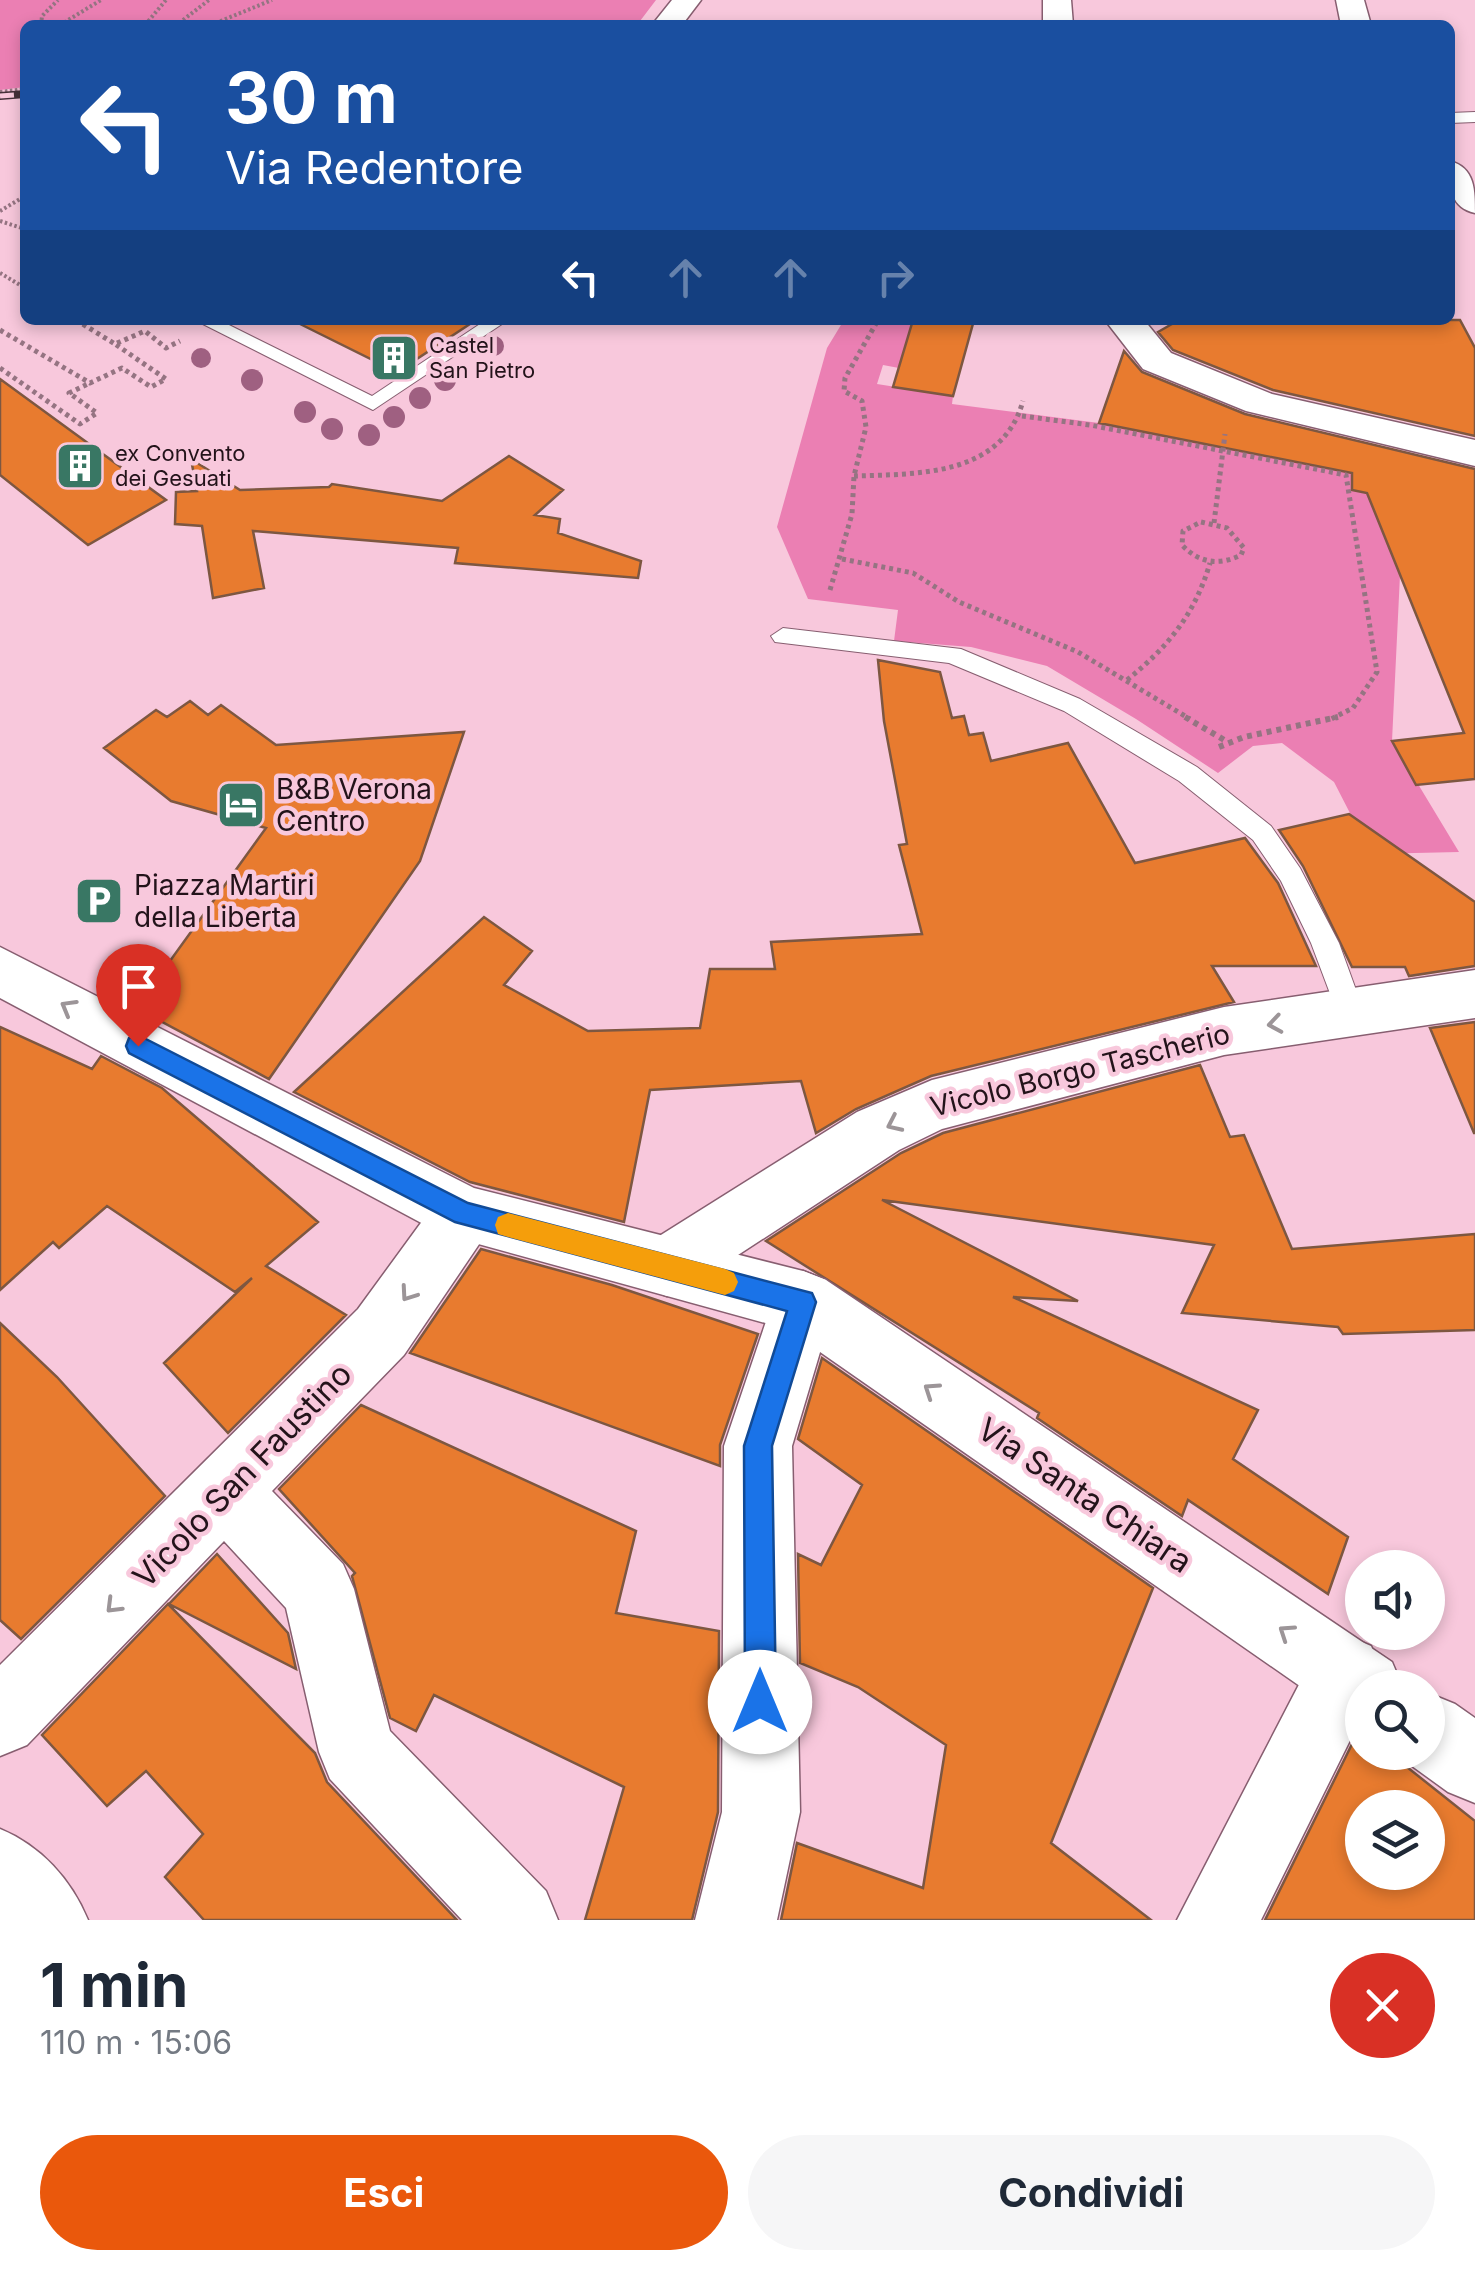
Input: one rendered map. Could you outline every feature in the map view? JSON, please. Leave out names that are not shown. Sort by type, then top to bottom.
[{"type":"street","points":[[671,20],[687,0]]},
{"type":"street","points":[[1455,178],[1475,203]]},
{"type":"street","points":[[1127,325],[1158,362],[1260,403],[1475,453]]},
{"type":"street","name":"Via Santa Chiara","points":[[0,970],[105,1029],[464,1214],[803,1302],[1345,1673]]},
{"type":"street","name":"Vicolo Borgo Tascherio","points":[[667,1266],[878,1131],[932,1106],[1224,1031],[1475,994]]},
{"type":"street","name":"Vicolo San Faustino","points":[[0,1718],[381,1332],[464,1214]]},
{"type":"street","points":[[736,1920],[762,1812],[758,1446],[803,1302]]},
{"type":"street","points":[[226,1493],[318,1588],[358,1752],[518,1920]]},
{"type":"street","points":[[1218,1920],[1345,1698]]},
{"type":"street","points":[[1445,1743],[1475,1764]]},
{"type":"street","points":[[0,1870],[47,1920]]},
{"type":"lane","points":[[214,325],[373,404],[492,325]]},
{"type":"lane","points":[[783,636],[953,654],[1072,704],[1188,774],[1262,833],[1290,874],[1325,943],[1350,1012]]},
{"type":"path","points":[[42,20],[58,0]]},
{"type":"path","points":[[68,20],[101,0]]},
{"type":"path","points":[[149,20],[166,0]]},
{"type":"path","points":[[183,20],[210,0]]},
{"type":"path","points":[[216,20],[272,0]]},
{"type":"path","points":[[0,368],[80,424],[97,413],[69,394],[122,368],[151,387],[166,379],[84,325]]},
{"type":"path","points":[[830,590],[852,514],[854,476],[866,427],[862,402],[844,392],[845,378],[875,325]]},
{"type":"path","points":[[0,330],[90,384]]},
{"type":"path","points":[[115,344],[145,331]]},
{"type":"path","points":[[854,476],[918,475],[961,464],[1006,442],[1019,427],[1023,401]]},
{"type":"path","points":[[1022,416],[1090,424],[1346,476],[1377,672],[1350,711],[1275,734],[1226,741],[1188,774]]},
{"type":"path","points":[[1214,522],[1226,428]]},
{"type":"path","points":[[1214,522],[1235,532],[1244,548],[1233,560],[1210,562],[1188,553],[1180,538],[1191,525],[1214,522]]},
{"type":"path","points":[[842,559],[913,573],[959,602],[1078,652],[1226,741]]},
{"type":"path","points":[[1128,680],[1163,652],[1201,600],[1210,562]]},
{"type":"shaded area","points":[[0,0],[656,0],[641,20],[20,20],[20,88],[0,90]]},
{"type":"shaded area","points":[[841,325],[912,325],[899,368],[883,365],[877,384],[953,396],[952,404],[1099,423],[1352,473],[1383,496],[1400,575],[1392,741],[1459,852],[1371,854],[1334,782],[1282,743],[1253,746],[1218,773],[1047,666],[971,647],[894,641],[898,610],[808,599],[777,527],[827,348]]},
{"type":"building","points":[[1455,320],[1460,320],[1475,348],[1475,436],[1273,390],[1173,350],[1158,332],[1170,325],[1455,325]]},
{"type":"building","name":"Castel San Pietro","points":[[302,325],[468,325],[397,372]]},
{"type":"building","points":[[912,325],[973,325],[953,396],[893,387]]},
{"type":"building","points":[[1124,351],[1142,372],[1245,414],[1475,469],[1475,779],[1416,785],[1392,741],[1464,733],[1367,493],[1352,490],[1352,473],[1099,423]]},
{"type":"building","name":"ex Convento dei Gesuati","points":[[0,379],[166,500],[88,545],[0,475]]},
{"type":"building","points":[[509,456],[563,490],[535,515],[560,519],[558,533],[641,561],[638,578],[455,563],[458,548],[253,531],[264,588],[213,598],[202,526],[175,524],[176,492],[197,491],[191,459],[240,490],[332,484],[442,501]]},
{"type":"building","points":[[878,660],[940,672],[952,718],[964,716],[969,735],[983,733],[991,761],[1068,743],[1135,863],[1245,838],[1278,883],[1316,966],[1212,966],[1234,1002],[931,1076],[856,1109],[816,1133],[801,1081],[650,1090],[624,1222],[470,1182],[294,1092],[484,917],[532,951],[504,985],[588,1031],[700,1028],[710,969],[775,969],[771,942],[922,934],[899,845],[907,844],[884,721]]},
{"type":"building","points":[[190,701],[208,715],[221,705],[276,745],[464,732],[420,861],[269,1079],[136,1008],[266,828],[171,801],[104,748],[156,710],[167,717]]},
{"type":"building","points":[[1349,814],[1475,902],[1475,966],[1409,976],[1405,967],[1352,967],[1303,866],[1279,830]]},
{"type":"building","points":[[1475,1022],[1475,1133],[1474,1133],[1430,1028]]},
{"type":"building","points":[[0,1027],[92,1069],[101,1056],[162,1088],[318,1222],[266,1266],[346,1315],[228,1433],[164,1363],[252,1278],[235,1292],[107,1206],[59,1248],[53,1242],[0,1290]]},
{"type":"building","points":[[1200,1065],[1230,1137],[1244,1135],[1292,1249],[1475,1234],[1475,1330],[1343,1334],[1338,1327],[1182,1313],[1214,1245],[882,1200],[1078,1301],[1013,1297],[1258,1410],[1233,1459],[1348,1537],[1328,1594],[1188,1500],[1182,1516],[1037,1418],[1039,1413],[766,1241],[901,1153],[943,1133]]},
{"type":"building","points":[[481,1249],[612,1285],[758,1334],[720,1445],[720,1466],[410,1353]]},
{"type":"building","points":[[0,1323],[57,1377],[165,1496],[21,1639],[0,1620]]},
{"type":"building","points":[[822,1358],[1153,1588],[1051,1843],[1151,1920],[781,1920],[797,1843],[923,1888],[946,1745],[858,1687],[800,1663],[798,1554],[821,1565],[862,1485],[798,1439]]},
{"type":"building","points":[[361,1405],[636,1531],[616,1613],[719,1631],[718,1812],[692,1920],[585,1920],[624,1787],[434,1695],[416,1731],[390,1718],[352,1576],[355,1573],[279,1489]]},
{"type":"building","points":[[217,1554],[288,1633],[296,1669],[169,1604]]},
{"type":"building","points":[[168,1604],[315,1753],[327,1782],[457,1920],[204,1920],[165,1877],[203,1834],[146,1771],[107,1806],[42,1735]]},
{"type":"building","points":[[1345,1758],[1345,1770],[1411,1770],[1436,1790],[1345,1790],[1345,1890],[1445,1890],[1445,1797],[1475,1821],[1475,1920],[1265,1920]]},
{"type":"railway","points":[[0,96],[20,94]]},
{"type":"slow traffic","points":[[508,1225],[725,1282]]},
{"type":"place","name":"Castel San Pietro","points":[[394,358]]},
{"type":"place","name":"ex Convento dei Gesuati","points":[[80,466]]},
{"type":"place","name":"B&B Verona Centro","points":[[241,805]]},
{"type":"place","name":"Piazza Martiri della Liberta","points":[[99,901]]},
{"type":"route","points":[[138,1046],[464,1214],[803,1302],[758,1446],[760,1702]]}]
